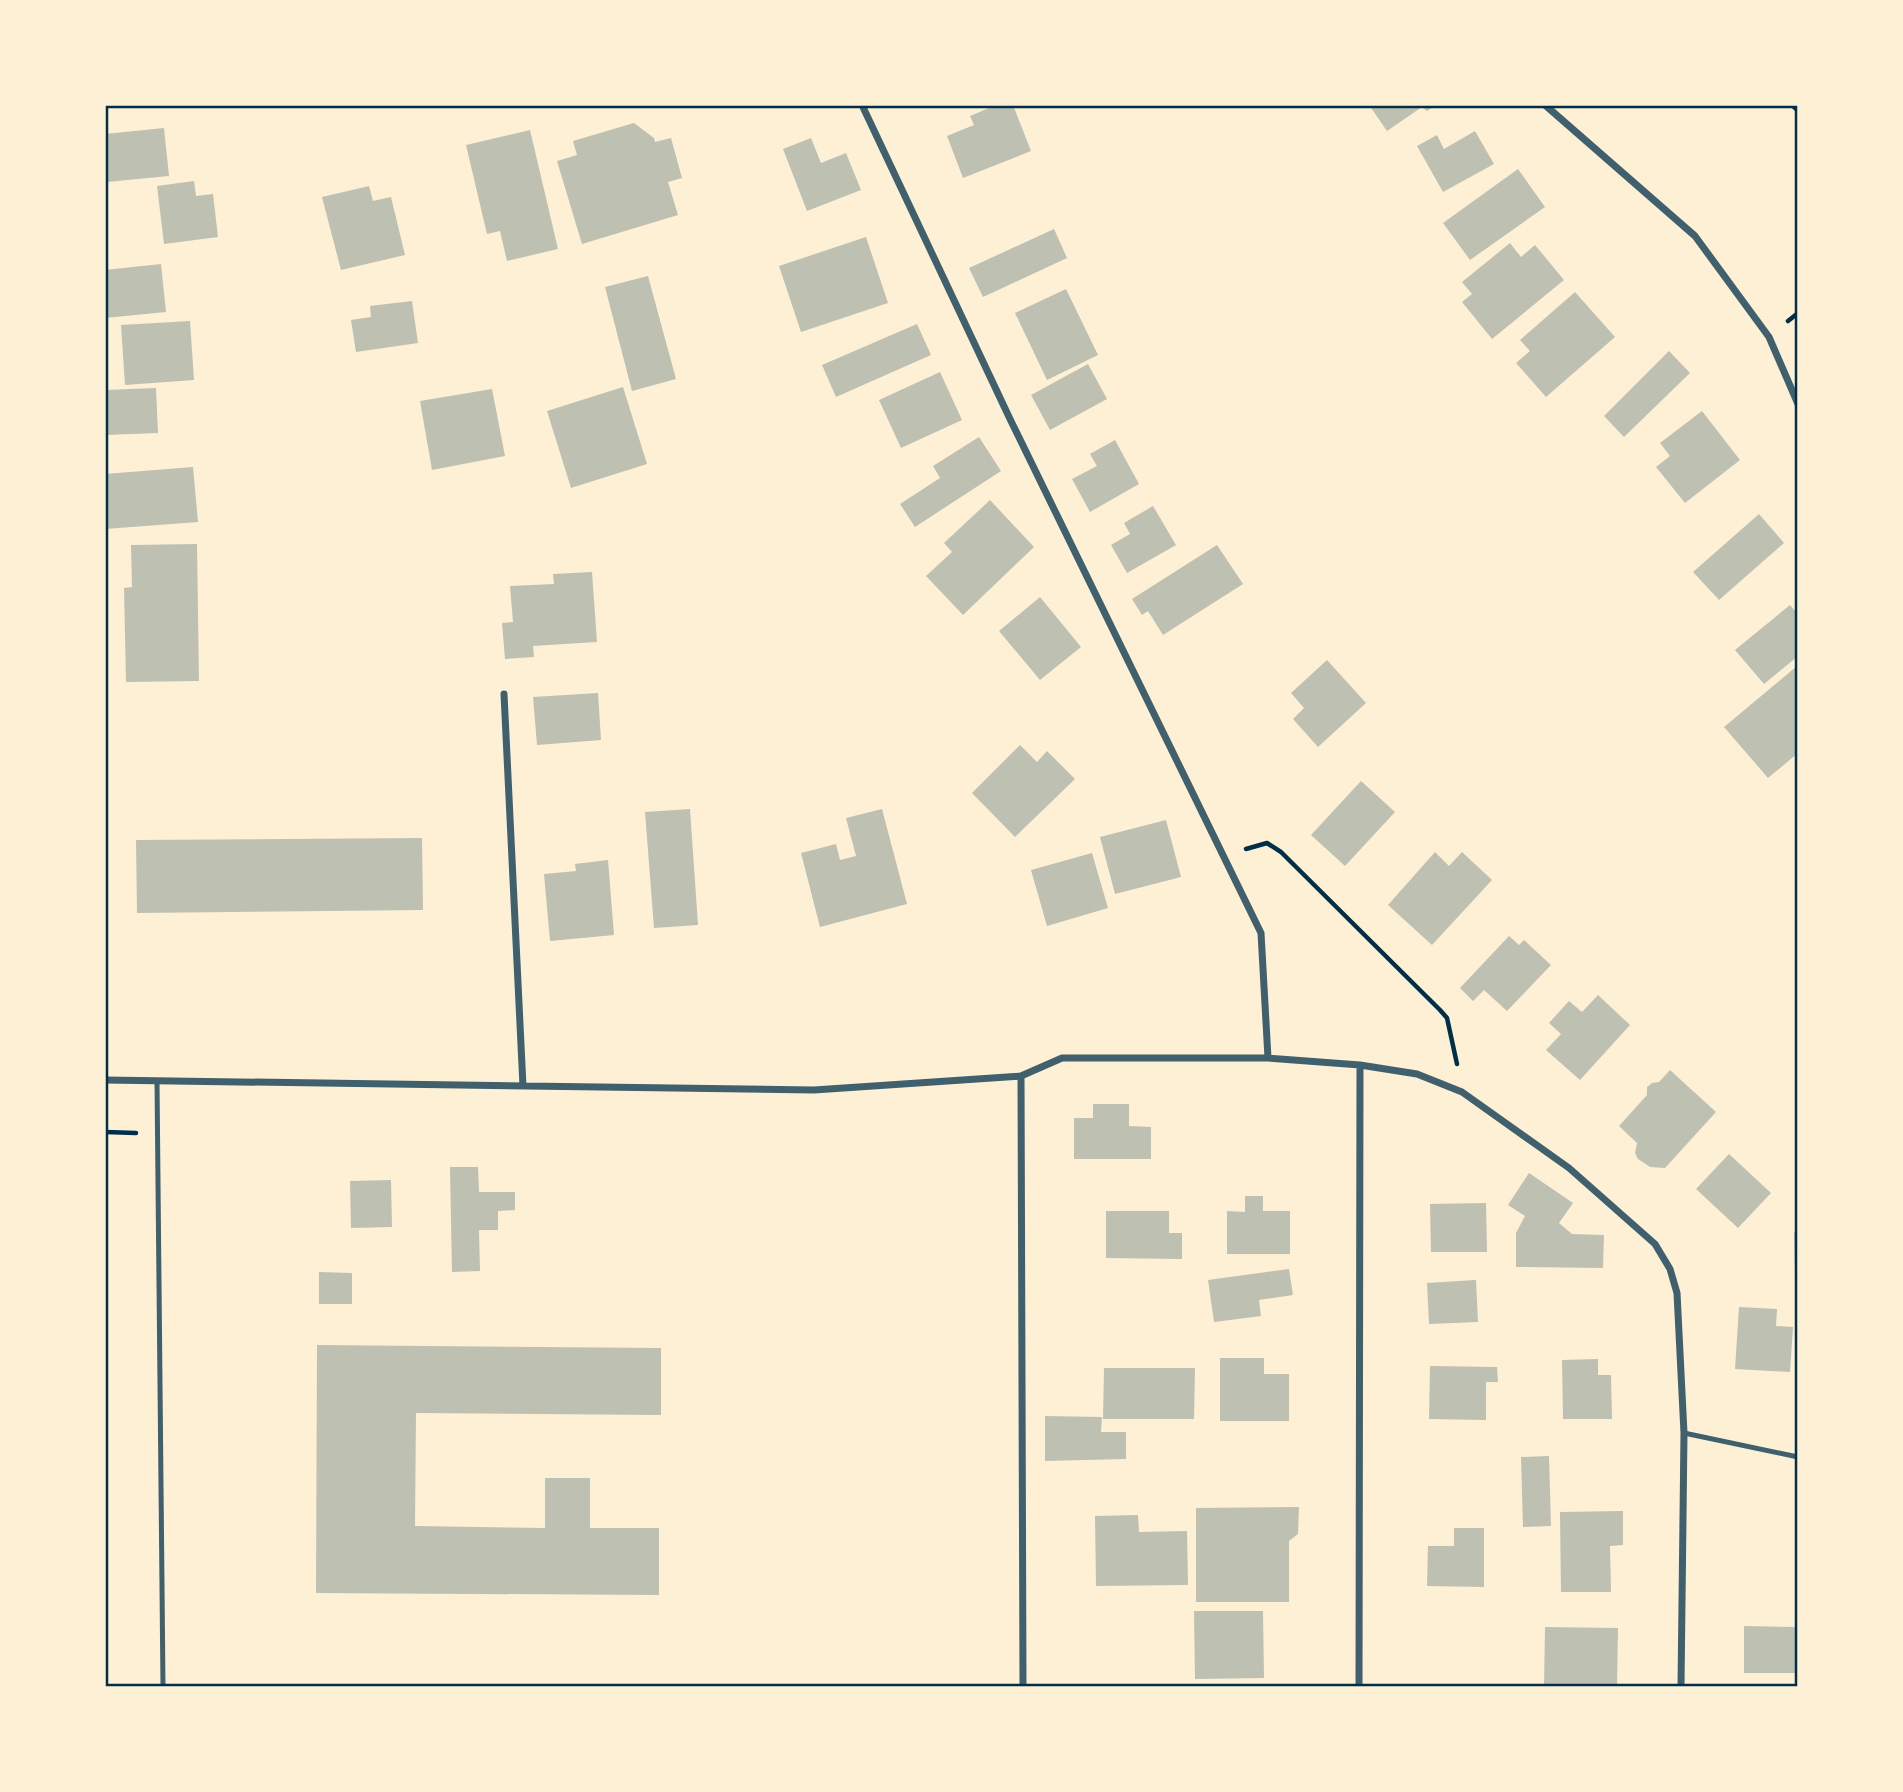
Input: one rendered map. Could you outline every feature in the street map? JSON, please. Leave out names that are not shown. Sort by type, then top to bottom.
[{"type":"street","points":[[862,105],[1010,419],[1261,933],[1268,1058]]},
{"type":"street","points":[[1545,105],[1695,236],[1769,337],[1798,404]]},
{"type":"street","points":[[504,694],[523,1086]]},
{"type":"street","points":[[105,1080],[814,1090],[1021,1076],[1062,1058],[1268,1058],[1360,1065],[1417,1074],[1462,1092],[1570,1168],[1656,1244],[1670,1269],[1676,1293],[1684,1433],[1681,1687]]},
{"type":"street","points":[[1359,1687],[1360,1065]]},
{"type":"street","points":[[1021,1076],[1023,1687]]},
{"type":"lane","points":[[158,1081],[163,1687]]},
{"type":"lane","points":[[1684,1433],[1798,1457]]},
{"type":"path","points":[[1792,105],[1798,111]]},
{"type":"path","points":[[1225,860],[1251,846],[1267,844],[1281,852],[1447,1018],[1462,1092]]},
{"type":"building","points":[[996,105],[1013,105],[1031,151],[963,178],[947,136],[974,125],[970,116]]},
{"type":"building","points":[[1369,105],[1436,105],[1427,111],[1422,107],[1387,131]]},
{"type":"building","points":[[634,123],[654,138],[655,142],[671,138],[682,178],[668,182],[678,215],[582,244],[557,161],[577,155],[573,141]]},
{"type":"building","points":[[164,128],[169,176],[107,182],[105,134]]},
{"type":"building","points":[[530,130],[558,249],[507,261],[500,231],[487,234],[466,145]]},
{"type":"building","points":[[1475,131],[1494,164],[1443,192],[1417,146],[1437,135],[1444,149]]},
{"type":"building","points":[[811,138],[821,163],[846,153],[861,190],[807,211],[783,149]]},
{"type":"building","points":[[1518,169],[1545,207],[1470,260],[1443,223]]},
{"type":"building","points":[[194,181],[196,196],[213,194],[218,237],[164,244],[157,186]]},
{"type":"building","points":[[369,186],[373,201],[391,197],[405,255],[341,270],[322,197]]},
{"type":"building","points":[[1054,229],[1067,258],[983,297],[969,268]]},
{"type":"building","points":[[866,237],[888,303],[801,332],[779,266]]},
{"type":"building","points":[[1510,243],[1521,257],[1535,245],[1564,280],[1492,339],[1462,302],[1472,294],[1462,282]]},
{"type":"building","points":[[161,264],[166,312],[105,318],[105,270]]},
{"type":"building","points":[[648,276],[676,379],[632,391],[605,287]]},
{"type":"building","points":[[1066,289],[1098,355],[1047,380],[1015,313]]},
{"type":"building","points":[[1575,292],[1615,337],[1546,397],[1516,363],[1530,351],[1520,340]]},
{"type":"building","points":[[412,301],[418,343],[356,352],[351,320],[371,317],[370,306]]},
{"type":"building","points":[[190,321],[194,380],[125,385],[121,325]]},
{"type":"building","points":[[917,324],[931,355],[836,397],[822,365]]},
{"type":"building","points":[[1669,351],[1690,373],[1624,437],[1604,416]]},
{"type":"building","points":[[1088,364],[1107,399],[1050,430],[1031,395]]},
{"type":"building","points":[[940,372],[962,420],[901,448],[879,400]]},
{"type":"building","points":[[623,387],[647,464],[571,488],[547,411]]},
{"type":"building","points":[[156,388],[158,433],[105,435],[105,390]]},
{"type":"building","points":[[492,389],[505,456],[432,470],[420,401]]},
{"type":"building","points":[[1702,411],[1740,460],[1685,503],[1656,467],[1670,456],[1660,443]]},
{"type":"building","points":[[979,437],[1001,471],[915,527],[900,504],[940,478],[933,466]]},
{"type":"building","points":[[1115,440],[1139,484],[1090,512],[1072,479],[1097,466],[1090,454]]},
{"type":"building","points":[[193,467],[198,522],[105,529],[105,474]]},
{"type":"building","points":[[990,500],[1034,547],[963,615],[926,576],[952,552],[944,543]]},
{"type":"building","points":[[1153,506],[1176,545],[1127,573],[1111,545],[1130,534],[1124,523]]},
{"type":"building","points":[[1759,514],[1784,543],[1719,600],[1693,572]]},
{"type":"building","points":[[197,544],[199,681],[126,682],[124,588],[132,587],[131,545]]},
{"type":"building","points":[[1217,545],[1243,584],[1163,635],[1148,611],[1142,615],[1132,599]]},
{"type":"building","points":[[592,572],[597,642],[533,646],[534,657],[505,659],[502,623],[513,622],[510,586],[554,584],[553,574]]},
{"type":"building","points":[[1040,597],[1081,647],[1040,680],[999,631]]},
{"type":"building","points":[[1790,605],[1798,614],[1798,656],[1764,684],[1735,650]]},
{"type":"building","points":[[1327,660],[1366,703],[1318,747],[1293,719],[1304,708],[1291,693]]},
{"type":"building","points":[[1797,666],[1798,696],[1795,698],[1798,702],[1798,753],[1768,778],[1724,727]]},
{"type":"building","points":[[598,693],[601,740],[537,745],[533,697]]},
{"type":"building","points":[[1020,745],[1037,762],[1047,751],[1075,779],[1015,837],[972,793]]},
{"type":"building","points":[[1361,781],[1395,812],[1345,866],[1311,835]]},
{"type":"building","points":[[690,809],[698,925],[654,928],[645,812]]},
{"type":"building","points":[[882,809],[907,904],[820,927],[801,853],[836,844],[840,860],[856,856],[846,818]]},
{"type":"building","points":[[1166,820],[1181,877],[1115,894],[1100,837]]},
{"type":"building","points":[[422,838],[423,910],[137,913],[136,840]]},
{"type":"building","points":[[1435,852],[1449,866],[1462,852],[1492,880],[1432,945],[1388,905]]},
{"type":"building","points":[[1092,853],[1108,908],[1047,926],[1031,870]]},
{"type":"building","points":[[608,860],[614,935],[550,941],[544,874],[576,871],[575,864]]},
{"type":"building","points":[[1509,936],[1519,945],[1524,940],[1551,965],[1507,1011],[1484,990],[1473,1001],[1460,988]]},
{"type":"building","points":[[1598,995],[1630,1025],[1580,1080],[1546,1050],[1561,1034],[1549,1023],[1569,1001],[1582,1012]]},
{"type":"building","points":[[1670,1070],[1716,1112],[1665,1168],[1650,1167],[1638,1159],[1635,1153],[1637,1143],[1619,1126],[1647,1095],[1647,1087],[1659,1082]]},
{"type":"building","points":[[1093,1104],[1129,1104],[1129,1126],[1151,1127],[1151,1159],[1074,1159],[1074,1118],[1093,1118]]},
{"type":"building","points":[[1729,1154],[1771,1193],[1738,1228],[1696,1189]]},
{"type":"building","points":[[450,1167],[478,1167],[479,1192],[515,1192],[515,1210],[498,1211],[498,1230],[479,1230],[480,1271],[452,1272]]},
{"type":"building","points":[[1529,1173],[1573,1203],[1559,1223],[1572,1234],[1604,1235],[1603,1268],[1516,1267],[1516,1233],[1525,1216],[1508,1205]]},
{"type":"building","points":[[391,1180],[392,1227],[351,1228],[350,1181]]},
{"type":"building","points":[[1245,1196],[1263,1196],[1263,1211],[1290,1211],[1290,1254],[1227,1254],[1227,1211],[1245,1212]]},
{"type":"building","points":[[1486,1203],[1487,1252],[1431,1252],[1430,1204]]},
{"type":"building","points":[[1106,1211],[1169,1211],[1169,1233],[1182,1233],[1182,1259],[1106,1258]]},
{"type":"building","points":[[1794,1232],[1798,1232],[1798,1278],[1795,1278]]},
{"type":"building","points":[[1289,1269],[1293,1295],[1259,1300],[1261,1316],[1214,1322],[1208,1280]]},
{"type":"building","points":[[319,1272],[352,1273],[352,1304],[319,1304]]},
{"type":"building","points":[[1476,1280],[1478,1322],[1429,1324],[1427,1283]]},
{"type":"building","points":[[1739,1307],[1777,1309],[1776,1326],[1793,1327],[1790,1372],[1735,1369]]},
{"type":"building","points":[[317,1345],[661,1348],[661,1415],[416,1413],[415,1526],[545,1528],[545,1478],[590,1478],[590,1528],[659,1528],[659,1595],[316,1593]]},
{"type":"building","points":[[1220,1358],[1264,1358],[1264,1374],[1289,1374],[1289,1421],[1220,1421]]},
{"type":"building","points":[[1598,1359],[1598,1375],[1611,1375],[1612,1419],[1563,1419],[1562,1360]]},
{"type":"building","points":[[1430,1366],[1497,1367],[1498,1382],[1486,1382],[1486,1420],[1429,1419]]},
{"type":"building","points":[[1104,1368],[1195,1368],[1194,1419],[1103,1419]]},
{"type":"building","points":[[1045,1416],[1102,1417],[1101,1432],[1126,1432],[1126,1459],[1045,1461]]},
{"type":"building","points":[[1549,1456],[1551,1526],[1523,1527],[1521,1457]]},
{"type":"building","points":[[1299,1507],[1298,1534],[1289,1541],[1289,1602],[1196,1602],[1196,1508]]},
{"type":"building","points":[[1623,1511],[1623,1545],[1610,1546],[1611,1592],[1561,1592],[1560,1512]]},
{"type":"building","points":[[1138,1515],[1139,1532],[1187,1531],[1188,1585],[1096,1586],[1095,1516]]},
{"type":"building","points":[[1454,1528],[1484,1528],[1484,1587],[1427,1586],[1428,1546],[1454,1546]]},
{"type":"building","points":[[1194,1611],[1263,1611],[1264,1678],[1195,1679]]},
{"type":"building","points":[[1744,1626],[1798,1627],[1798,1673],[1744,1673]]},
{"type":"building","points":[[1545,1627],[1618,1628],[1617,1687],[1544,1687]]}]
